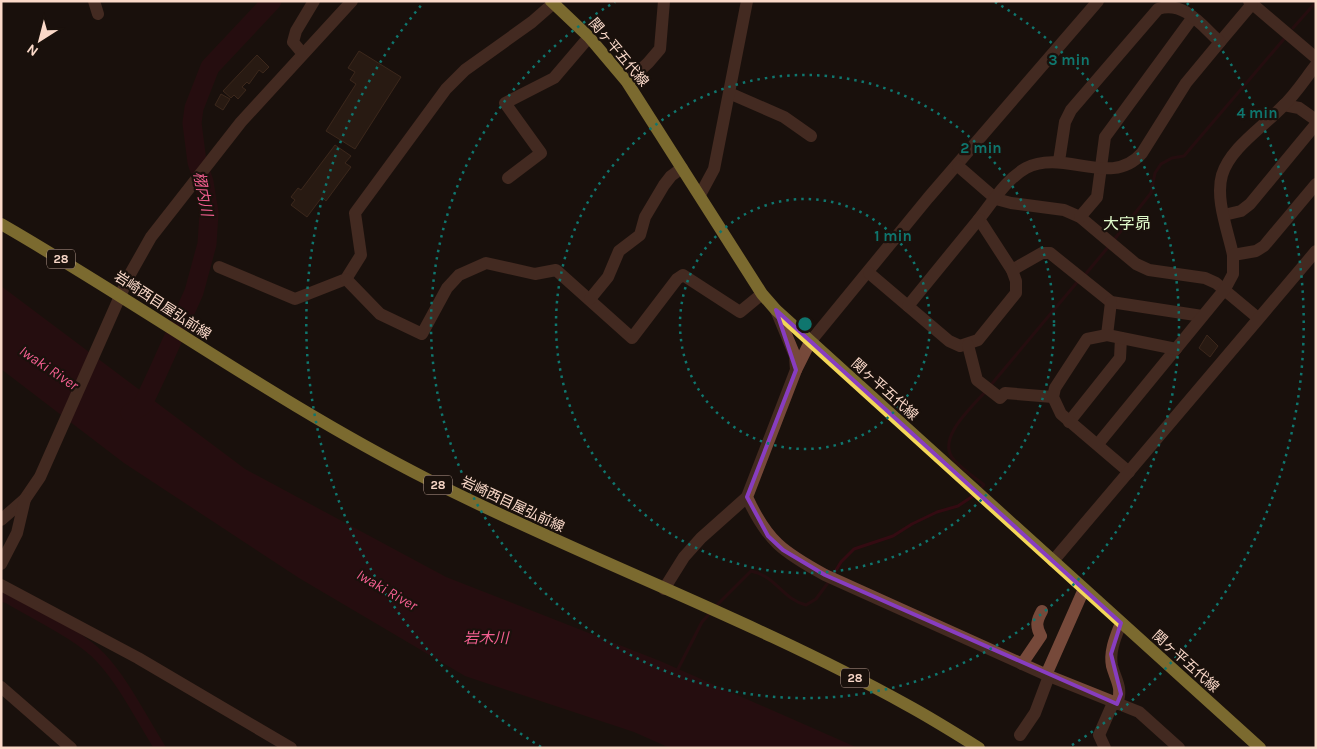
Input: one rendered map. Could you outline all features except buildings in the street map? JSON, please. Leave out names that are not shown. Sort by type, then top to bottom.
[{"type":"main road","name":"関ヶ平五代線","points":[[553,2],[589,37],[627,82],[762,294],[776,310],[1260,748]]},
{"type":"main road","name":"岩崎西目屋弘前線","points":[[1,224],[121,295],[188,339],[344,434],[418,475],[552,539],[727,617],[906,704],[979,748]]},
{"type":"street","points":[[94,1],[98,14]]},
{"type":"street","points":[[303,54],[293,42],[296,31],[314,1]]},
{"type":"street","points":[[1,520],[25,499],[40,477],[121,295],[145,247],[212,158],[272,87],[352,1]]},
{"type":"street","points":[[627,82],[660,49],[664,1]]},
{"type":"street","points":[[700,195],[714,168],[747,1]]},
{"type":"street","points":[[664,589],[684,557],[701,538],[747,497],[796,370],[810,342],[869,273],[928,198],[958,166],[1098,1]]},
{"type":"street","points":[[219,267],[296,299],[346,280],[361,255],[355,213],[446,89],[465,70],[532,22],[553,2]]},
{"type":"street","points":[[908,306],[996,198],[1016,175],[1027,168],[1059,161],[1102,169],[1115,169],[1134,163],[1142,154],[1186,83],[1250,3],[1316,58]]},
{"type":"street","points":[[1059,161],[1065,122],[1071,110],[1158,9],[1168,6],[1178,7],[1193,17],[1220,42]]},
{"type":"street","points":[[1080,217],[1097,197],[1105,137],[1193,17]]},
{"type":"street","points":[[508,178],[540,153],[505,103],[554,78],[589,37]]},
{"type":"street","points":[[1098,444],[1225,289],[1233,274],[1233,255],[1220,190],[1221,176],[1233,155],[1284,105],[1316,65]]},
{"type":"street","points":[[729,93],[784,117],[810,136]]},
{"type":"street","points":[[1224,214],[1241,211],[1250,204],[1316,122],[1299,108],[1284,105]]},
{"type":"street","points":[[958,166],[996,198],[1011,204],[1064,210],[1080,217],[1136,264],[1149,270],[1205,278],[1225,289],[1258,318]]},
{"type":"street","points":[[590,299],[608,277],[619,251],[640,235],[646,217],[664,185],[671,176],[682,168]]},
{"type":"street","points":[[1233,255],[1256,252],[1264,246],[1316,184]]},
{"type":"street","points":[[869,273],[949,341],[960,346],[968,345],[978,340],[1016,293],[1016,281],[1012,270],[979,220]]},
{"type":"street","points":[[1053,561],[1316,251]]},
{"type":"street","points":[[1012,270],[1042,254],[1050,253],[1111,302],[1202,316]]},
{"type":"street","points":[[346,280],[380,314],[422,334],[447,288],[460,275],[486,263],[535,274],[556,270],[632,338],[678,279],[683,276],[692,280],[734,310],[740,312],[762,294]]},
{"type":"street","points":[[1108,336],[1111,302]]},
{"type":"street","points":[[776,310],[795,356],[796,370]]},
{"type":"street","points":[[1129,472],[1098,444],[1069,422],[1056,407],[1053,397],[1055,388],[1087,339],[1108,336],[1176,349]]},
{"type":"street","points":[[1069,422],[1120,358],[1121,338]]},
{"type":"street","points":[[968,345],[977,380],[1000,398],[1005,393],[1053,397]]},
{"type":"street","points":[[747,497],[768,536],[783,550],[825,575],[1022,664],[1115,704],[1139,712],[1179,748]]},
{"type":"street","points":[[1,564],[17,533],[25,499]]},
{"type":"street","points":[[1,585],[138,658],[291,748]]},
{"type":"street","points":[[1020,735],[1034,713],[1084,589]]},
{"type":"street","points":[[1022,664],[1041,636],[1037,630],[1037,620],[1042,611]]},
{"type":"street","points":[[1105,748],[1099,735],[1121,694],[1112,666],[1111,654],[1122,623]]},
{"type":"street","points":[[1,687],[71,748]]},
{"type":"highlighted area","points":[[776,310],[1121,623],[1111,654],[1121,694],[1117,704],[825,575],[783,550],[768,536],[747,497],[796,370]]},
{"type":"water","name":"岩木川","points":[[1,286],[245,469],[446,577],[660,661],[858,748],[670,748],[634,732],[465,676],[299,578],[124,463],[1,369]]},
{"type":"waterway","name":"栩内川","points":[[130,413],[142,406],[158,372],[194,292],[207,244],[209,213],[204,182],[197,162],[192,123],[194,108],[210,67],[272,1]]},
{"type":"waterway","points":[[1293,28],[1316,2]]},
{"type":"waterway","points":[[1113,241],[1151,193],[1155,173],[1161,164],[1172,158],[1184,156],[1284,39]]},
{"type":"waterway","points":[[1084,276],[1109,246]]},
{"type":"waterway","points":[[990,386],[1079,280]]},
{"type":"waterway","points":[[980,489],[984,485],[954,460],[949,452],[949,443],[952,433],[965,414],[986,391]]},
{"type":"waterway","points":[[833,575],[841,562],[854,549],[893,536],[937,512],[958,506],[976,494]]},
{"type":"waterway","points":[[715,607],[751,571],[767,578],[791,598],[806,605],[816,599],[830,580]]},
{"type":"waterway","points":[[1,596],[8,598],[70,634],[101,658],[125,690],[160,748]]},
{"type":"waterway","points":[[677,671],[702,622],[711,612]]},
{"type":"district","name":"大字昴","points":[[1127,223]]},
{"type":"water label","name":"Iwaki River","points":[[49,368]]},
{"type":"water label","name":"Iwaki River","points":[[387,590]]}]
